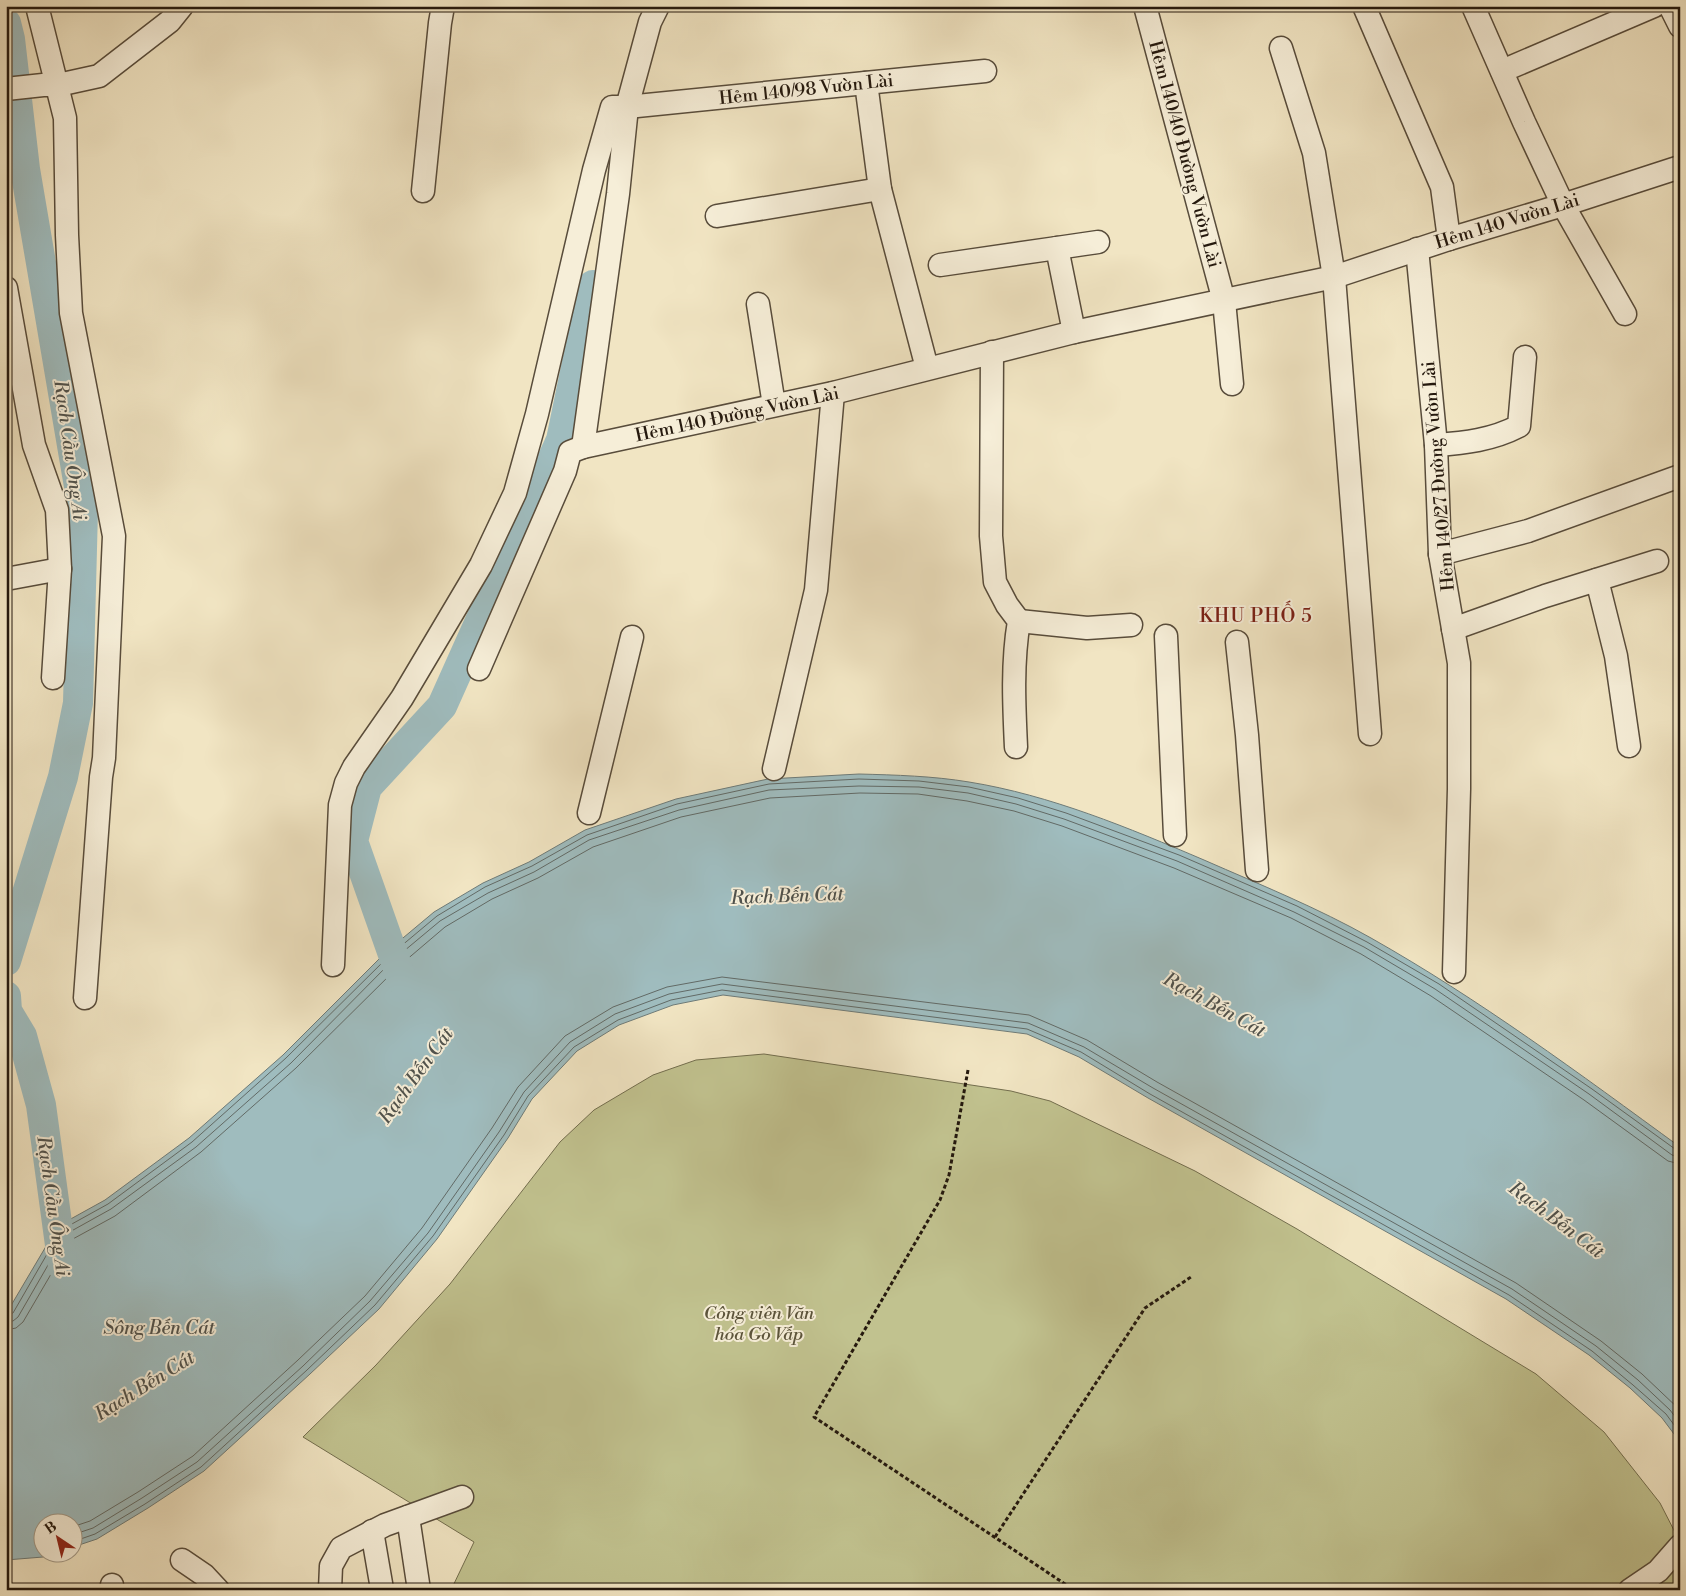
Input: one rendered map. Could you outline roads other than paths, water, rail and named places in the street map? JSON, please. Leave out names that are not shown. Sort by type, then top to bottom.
[{"type":"street","points":[[37,6],[51,85],[65,118],[67,235],[71,313],[114,536],[104,758],[85,998]]},
{"type":"street","points":[[6,89],[51,85],[99,76],[170,22],[182,6]]},
{"type":"street","points":[[423,191],[443,6]]},
{"type":"street","points":[[479,669],[547,504],[565,471],[570,452],[583,447],[618,194],[627,107],[650,22],[658,6]]},
{"type":"street","name":"Hẻm 140/40 Đường Vườn Lài","points":[[1145,6],[1224,301],[1232,384]]},
{"type":"street","points":[[1364,6],[1442,187],[1449,239]]},
{"type":"street","points":[[1473,6],[1562,205],[1625,314]]},
{"type":"street","points":[[1502,71],[1654,6]]},
{"type":"street","points":[[1670,6],[1680,26]]},
{"type":"street","points":[[1281,48],[1314,153],[1334,277],[1370,734]]},
{"type":"street","name":"Hẻm 140/98 Vườn Lài","points":[[627,107],[985,71]]},
{"type":"street","points":[[866,83],[880,189],[927,368]]},
{"type":"street","points":[[332,965],[340,805],[346,783],[354,766],[402,698],[481,565],[517,494],[594,170],[612,107],[627,107]]},
{"type":"street","name":"Hẻm 140 Vườn Lài","points":[[1224,301],[1334,277],[1680,167]]},
{"type":"street","points":[[717,216],[880,189]]},
{"type":"street","points":[[940,265],[1098,242]]},
{"type":"street","points":[[1058,248],[1074,332]]},
{"type":"street","name":"Hẻm 140/27 Đường Vườn Lài","points":[[1418,249],[1436,445],[1440,554],[1459,663],[1459,789],[1454,972]]},
{"type":"street","points":[[6,288],[34,445],[57,510],[60,569],[52,678]]},
{"type":"street","name":"Hẻm 140 Đường Vườn Lài","points":[[583,447],[833,393],[1074,332],[1224,301]]},
{"type":"street","points":[[758,304],[774,405]]},
{"type":"street","points":[[992,352],[991,536],[997,589],[1019,621],[1015,647],[1014,712],[1016,748]]},
{"type":"street","points":[[1436,445],[1472,443],[1519,426],[1525,357]]},
{"type":"street","points":[[774,769],[816,590],[833,393]]},
{"type":"street","points":[[1440,554],[1528,531],[1680,476]]},
{"type":"street","points":[[517,494],[547,504]]},
{"type":"street","points":[[1453,629],[1545,596],[1657,561]]},
{"type":"street","points":[[6,579],[60,569]]},
{"type":"street","points":[[1596,580],[1616,656],[1630,746]]},
{"type":"street","points":[[1019,621],[1087,628],[1132,625]]},
{"type":"street","points":[[1166,636],[1175,835]]},
{"type":"street","points":[[589,813],[632,637]]},
{"type":"street","points":[[1237,642],[1247,735],[1257,870]]},
{"type":"street","points":[[330,1590],[331,1566],[341,1548],[372,1531],[462,1497]]},
{"type":"street","points":[[408,1517],[419,1590]]},
{"type":"street","points":[[372,1531],[382,1589]]},
{"type":"street","points":[[1630,1590],[1658,1571],[1680,1546]]},
{"type":"street","points":[[182,1560],[204,1575],[218,1590]]},
{"type":"water","name":"Sông Bến Cát","points":[[859,774],[955,780],[1029,795],[1089,814],[1176,848],[1289,897],[1371,938],[1451,986],[1605,1092],[1680,1147],[1680,1442],[1662,1418],[1630,1388],[1589,1355],[1506,1299],[1148,1098],[1079,1057],[1027,1034],[723,995],[673,1005],[619,1025],[577,1051],[532,1099],[508,1138],[437,1239],[379,1309],[204,1471],[97,1539],[82,1544],[82,1514],[32,1514],[32,1558],[6,1560],[6,1314],[58,1226],[105,1200],[189,1138],[283,1055],[385,953],[434,912],[483,883],[529,862],[585,830],[676,799],[768,779]]},
{"type":"waterway","name":"Rạch Cầu Ông Ai","points":[[6,23],[10,39],[25,169],[83,510],[78,703],[63,777],[6,961]]},
{"type":"waterway","points":[[406,985],[402,980],[353,841],[367,787],[442,706],[561,440],[593,285]]},
{"type":"waterway","name":"Rạch Cầu Ông Ai","points":[[6,996],[7,1011],[22,1036],[41,1105],[63,1267]]},
{"type":"district","name":"KHU PHỐ 5","points":[[1256,615]]},
{"type":"water label","name":"Rạch Bến Cát","points":[[787,895]]},
{"type":"water label","name":"Rạch Bến Cát","points":[[1215,1004]]},
{"type":"water label","name":"Rạch Bến Cát","points":[[415,1075]]},
{"type":"water label","name":"Rạch Bến Cát","points":[[1557,1219]]},
{"type":"water label","name":"Rạch Bến Cát","points":[[144,1385]]},
{"type":"park label","name":"Công viên Văn hóa Gò Vấp","points":[[759,1324]]}]
